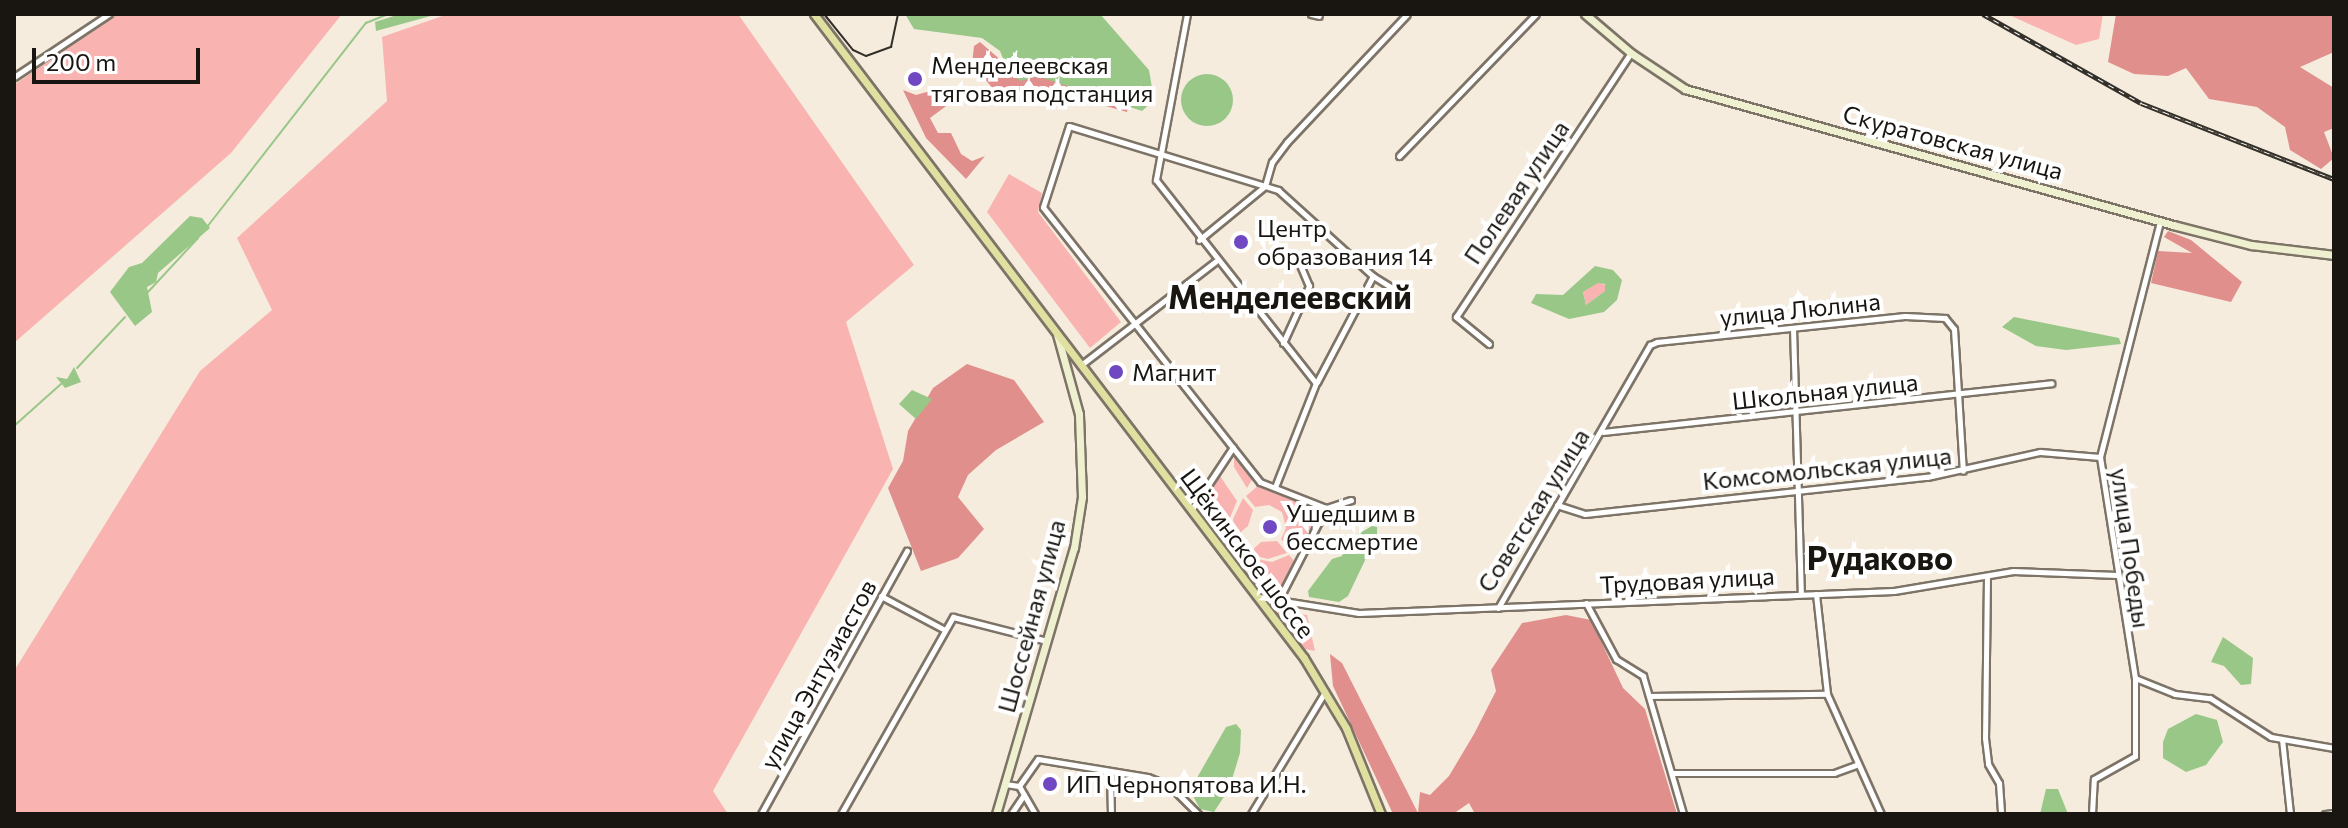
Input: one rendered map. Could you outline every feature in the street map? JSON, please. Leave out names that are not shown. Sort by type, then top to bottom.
[{"type":"main road","name":"Щёкинское шоссе","points":[[814,14],[1259,597],[1325,692],[1381,814]]},
{"type":"street","points":[[14,77],[109,14]]},
{"type":"street","points":[[1187,14],[1156,180],[1199,240],[1316,383]]},
{"type":"street","points":[[1311,14],[1319,16]]},
{"type":"street","points":[[1399,156],[1536,14]]},
{"type":"street","name":"Скуратовская улица","points":[[1586,14],[1631,53],[1685,89],[2251,245],[2334,255]]},
{"type":"street","points":[[1199,240],[1265,186],[1272,162],[1287,142],[1405,15]]},
{"type":"street","name":"Полевая улица","points":[[1489,344],[1456,317],[1631,53]]},
{"type":"street","points":[[1351,500],[1326,508],[1260,482],[1043,207],[1069,126],[1278,190],[1373,276],[1407,297]]},
{"type":"street","name":"улица Победы","points":[[2092,814],[2094,779],[2135,756],[2135,678],[2100,457],[2160,221]]},
{"type":"street","points":[[1283,343],[1309,286],[1296,255]]},
{"type":"street","points":[[1081,365],[1137,325],[1216,261]]},
{"type":"street","points":[[1275,487],[1316,383],[1373,276]]},
{"type":"street","name":"улица Люлина","points":[[1647,350],[1657,342],[1916,316],[1945,318],[1954,329],[1957,394]]},
{"type":"street","points":[[1793,328],[1801,489],[1801,593]]},
{"type":"street","name":"Шоссейная улица","points":[[996,814],[1074,548],[1083,468],[1079,414],[1056,332]]},
{"type":"street","name":"Советская улица","points":[[1259,597],[1359,613],[1497,609],[1647,350]]},
{"type":"street","name":"Школьная улица","points":[[1602,432],[2051,383]]},
{"type":"street","points":[[1957,394],[1963,471]]},
{"type":"street","points":[[1191,510],[1233,447]]},
{"type":"street","name":"Комсомольская улица","points":[[1557,505],[1585,514],[1963,471],[2040,452],[2100,457]]},
{"type":"street","points":[[1278,601],[1326,508]]},
{"type":"street","name":"улица Энтузиастов","points":[[761,814],[907,551]]},
{"type":"street","name":"Трудовая улица","points":[[1497,609],[1937,587],[2013,571],[2117,575]]},
{"type":"street","points":[[1987,577],[1985,738],[1988,764],[1999,783],[2001,814]]},
{"type":"street","points":[[1816,594],[1827,694],[1856,765],[1881,814]]},
{"type":"street","points":[[881,596],[943,629]]},
{"type":"street","points":[[1586,603],[1616,659],[1640,672],[1651,696],[1683,814]]},
{"type":"street","points":[[841,814],[943,629],[953,617],[1047,641]]},
{"type":"street","points":[[2135,678],[2175,694],[2210,698],[2282,739],[2334,748]]},
{"type":"street","points":[[1251,814],[1325,692]]},
{"type":"street","points":[[1651,696],[1827,694]]},
{"type":"street","points":[[2282,739],[2290,814]]},
{"type":"street","points":[[1019,786],[1038,759],[1110,771],[1170,786],[1198,814]]},
{"type":"street","points":[[1673,773],[1834,773],[1856,765]]},
{"type":"street","points":[[1110,771],[1111,814]]},
{"type":"street","points":[[1005,784],[1019,786]]},
{"type":"street","points":[[1019,786],[1035,814]]},
{"type":"street","points":[[1011,814],[1024,795]]},
{"type":"street","points":[[2325,814],[2334,813]]},
{"type":"shaded area","points":[[117,14],[342,14],[231,153],[14,343],[14,85]]},
{"type":"shaded area","points":[[400,14],[438,14],[376,31],[375,22]]},
{"type":"shaded area","points":[[448,14],[738,14],[914,265],[846,322],[893,469],[713,791],[728,814],[14,814],[14,671],[200,371],[272,310],[237,238],[387,101],[382,37]]},
{"type":"shaded area","points":[[905,14],[1100,14],[1149,70],[1154,100],[1142,111],[1037,76],[1021,81],[1009,74],[1000,51],[982,38],[914,29]]},
{"type":"shaded area","points":[[2007,14],[2103,14],[2099,39],[2076,45]]},
{"type":"shaded area","points":[[2116,14],[2334,14],[2334,52],[2300,67],[2334,88],[2334,128],[2324,132],[2334,158],[2321,169],[2290,150],[2285,127],[2257,107],[2209,99],[2186,68],[2168,76],[2134,74],[2108,62]]},
{"type":"shaded area","points":[[980,42],[1011,69],[1022,67],[1129,103],[1127,112],[1034,86],[1000,97],[972,64],[974,46]]},
{"type":"shaded area","points":[[1207,74],[1226,81],[1233,100],[1226,119],[1207,126],[1188,119],[1181,100],[1188,81]]},
{"type":"shaded area","points":[[937,89],[950,93],[953,101],[930,118],[938,133],[951,133],[961,154],[972,161],[985,156],[966,179],[926,138],[903,90],[916,95]]},
{"type":"shaded area","points":[[1009,174],[1042,193],[1038,212],[1121,322],[1090,348],[987,212]]},
{"type":"shaded area","points":[[190,216],[202,218],[210,228],[158,273],[156,282],[147,287],[152,312],[135,326],[110,292],[129,267],[142,263]]},
{"type":"shaded area","points":[[2168,231],[2191,240],[2242,282],[2231,302],[2151,283],[2158,251],[2192,253],[2164,237]]},
{"type":"shaded area","points":[[1595,266],[1613,270],[1622,280],[1617,300],[1604,312],[1569,319],[1531,303],[1536,294],[1563,295]],"holes":[[[1598,283],[1605,284],[1605,291],[1586,305],[1583,292]]]},
{"type":"shaded area","points":[[1599,282],[1607,286],[1605,291],[1586,305],[1583,292]]},
{"type":"shaded area","points":[[2014,317],[2119,338],[2121,344],[2066,350],[2036,346],[2002,327]]},
{"type":"shaded area","points":[[967,364],[1014,380],[1044,422],[996,450],[968,475],[958,497],[984,529],[958,558],[921,571],[888,488],[903,461],[908,431],[933,388]]},
{"type":"shaded area","points":[[74,367],[81,382],[65,388],[56,377],[67,379]]},
{"type":"shaded area","points":[[912,390],[932,399],[916,419],[899,404]]},
{"type":"shaded area","points":[[1234,455],[1253,478],[1247,488],[1234,467]]},
{"type":"shaded area","points":[[1218,473],[1237,501],[1229,520],[1217,530],[1204,521],[1198,507]]},
{"type":"shaded area","points":[[1260,484],[1324,509],[1313,529],[1291,551],[1281,539],[1286,528],[1282,512],[1269,505],[1255,507],[1246,496]]},
{"type":"shaded area","points":[[1243,498],[1253,510],[1248,526],[1235,537],[1233,519]]},
{"type":"shaded area","points":[[1372,526],[1377,527],[1377,535],[1348,596],[1339,602],[1309,597],[1308,591],[1332,559],[1342,556],[1348,540]]},
{"type":"shaded area","points":[[1277,541],[1287,553],[1268,559],[1248,554],[1261,542]]},
{"type":"shaded area","points":[[1289,555],[1295,562],[1279,593],[1260,588],[1242,561],[1247,557],[1272,562]]},
{"type":"shaded area","points":[[1278,610],[1307,615],[1315,651],[1300,648],[1277,615]]},
{"type":"shaded area","points":[[1566,615],[1591,620],[1623,688],[1645,709],[1677,814],[1475,814],[1469,803],[1453,814],[1393,814],[1333,686],[1330,654],[1342,663],[1418,813],[1420,792],[1430,795],[1449,776],[1474,734],[1496,691],[1491,670],[1522,623]]},
{"type":"shaded area","points":[[2223,637],[2253,658],[2251,684],[2241,685],[2224,666],[2211,662]]},
{"type":"shaded area","points":[[2196,714],[2217,720],[2223,742],[2206,765],[2186,772],[2163,758],[2163,742],[2168,729]]},
{"type":"shaded area","points":[[1236,724],[1241,730],[1240,753],[1229,789],[1214,812],[1200,809],[1190,790],[1226,727]]},
{"type":"shaded area","points":[[2046,789],[2058,789],[2068,814],[2040,814]]},
{"type":"waterway","points":[[207,227],[366,23],[388,14]]},
{"type":"waterway","points":[[148,292],[198,238]]},
{"type":"waterway","points":[[77,368],[125,317]]},
{"type":"waterway","points":[[14,426],[61,384]]},
{"type":"tram line","points":[[824,14],[853,50],[866,56],[891,47],[898,14]]},
{"type":"railway","points":[[1983,14],[2141,103],[2334,179]]},
{"type":"place","name":"Менделеевская тяговая подстанция","points":[[915,79]]},
{"type":"place","name":"Центр образования 14","points":[[1241,242]]},
{"type":"place","name":"Магнит","points":[[1116,372]]},
{"type":"place","name":"Ушедшим в бессмертие","points":[[1270,527]]},
{"type":"place","name":"ИП Чернопятова И.Н.","points":[[1050,784]]},
{"type":"district","name":"Менделеевский","points":[[1290,296]]},
{"type":"district","name":"Рудаково","points":[[1880,557]]}]
